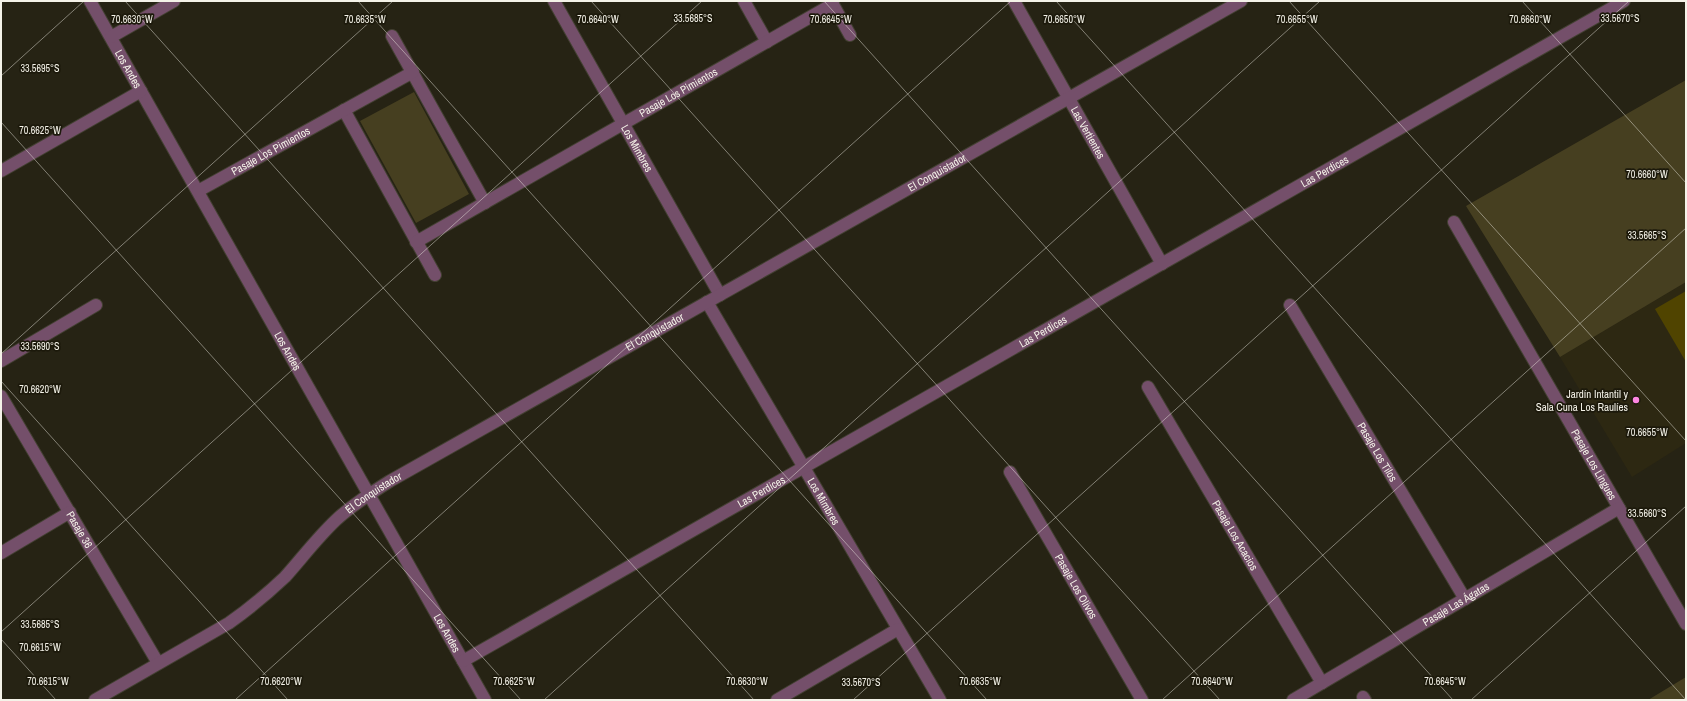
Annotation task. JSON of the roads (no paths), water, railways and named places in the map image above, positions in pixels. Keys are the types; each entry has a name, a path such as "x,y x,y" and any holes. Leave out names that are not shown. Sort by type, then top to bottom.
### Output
{"street":[{"name":"Los Andes","path":"90,1 485,700"},
{"path":"111,37 174,1"},
{"name":"Los Mimbres","path":"554,1 720,295"},
{"path":"744,1 767,42"},
{"name":"Las Vertientes","path":"1014,1 1162,264"},
{"name":"El Conquistador","path":"95,700 248,610 286,576 319,536 336,519 369,494 390,481 1241,1"},
{"name":"Las Perdices","path":"463,661 1624,1"},
{"name":"Pasaje Los Pimientos","path":"416,242 767,42 832,3 850,35"},
{"path":"392,36 485,203"},
{"name":"Pasaje Los Pimientos","path":"198,191 413,72"},
{"path":"1,171 141,91"},
{"path":"344,110 435,275"},
{"name":"Pasaje Los Lingues","path":"1454,222 1686,624"},
{"name":"Los Mimbres","path":"707,302 940,700"},
{"path":"1,361 96,305"},
{"name":"Pasaje Los Tilos","path":"1290,306 1465,599"},
{"name":"Pasaje Los Acacios","path":"1148,387 1322,683"},
{"name":"Pasaje 36","path":"1,396 158,663"},
{"name":"Pasaje Los Olivos","path":"1010,472 1142,700"},
{"name":"Pasaje Las Ágatas","path":"1293,700 1619,508"},
{"path":"1,553 70,512"},
{"path":"777,700 898,629"}],"place":[{"name":"Jardín Intantil y Sala Cuna Los Raulíes","path":"1636,400"}]}
